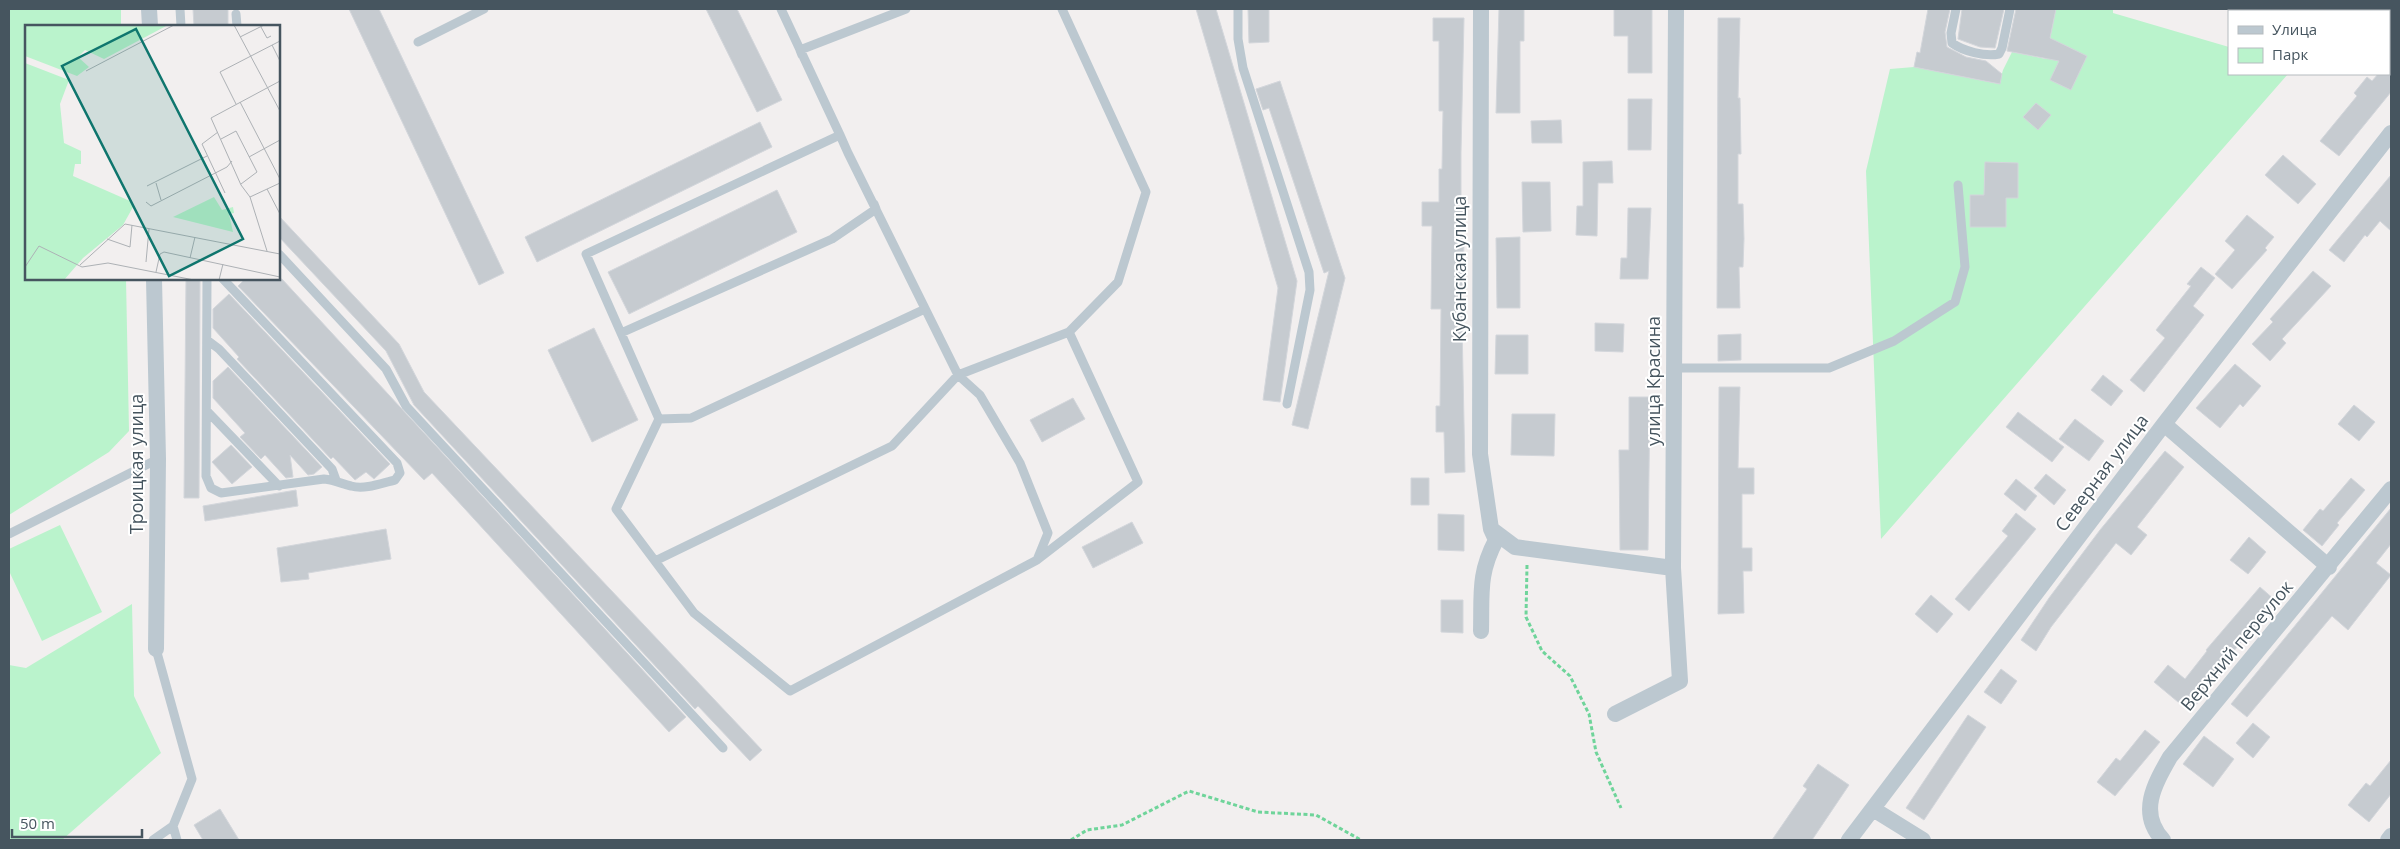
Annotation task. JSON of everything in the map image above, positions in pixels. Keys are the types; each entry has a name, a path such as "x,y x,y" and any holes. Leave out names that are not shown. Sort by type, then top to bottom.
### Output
{"street":[{"path":"149,9 150,25"},
{"name":"Кубанская улица","path":"1481,9 1480,454 1492,529 1496,540 1487,558 1481,583 1481,631"},
{"name":"улица Красина","path":"1615,714 1680,681 1673,568 1676,9"},
{"name":"Северная улица","path":"1849,840 2164,424 2391,133"},
{"name":"Троицкая улица","path":"154,280 158,459 156,649"},
{"path":"2164,424 2329,567"},
{"name":"Верхний переулок","path":"2163,840 2154,830 2150,811 2154,785 2170,757 2329,567 2391,489"},
{"path":"1492,529 1515,547 1673,568"},
{"path":"1873,810 1923,840"},
{"path":"2388,840 2391,836"}],"lane":[{"path":"180,9 181,25"},
{"path":"418,42 484,9"},
{"path":"781,9 840,136 958,375 980,395 1020,463 1048,533 1037,560"},
{"path":"800,50 906,9"},
{"path":"655,561 892,446 958,375 1069,332 1118,282 1146,192 1062,9"},
{"path":"1238,9 1238,39 1243,68 1309,272 1310,290 1287,404"},
{"path":"1956,9 1951,33 1952,42 1958,48 1991,56 1999,54 2002,48 2010,9"},
{"path":"236,14 237,25"},
{"path":"800,50 876,209"},
{"path":"840,136 586,254 659,419 616,509 694,613 790,690 1037,560 1138,482 1069,332"},
{"path":"1674,368 1829,368 1894,341 1954,302 1965,267 1958,185"},
{"path":"621,333 832,239 876,209"},
{"path":"280,255 386,369 406,406 723,748"},
{"path":"208,280 206,476 211,488 221,493 324,479 336,480 352,487 361,487 395,480 400,473 396,463 224,280"},
{"path":"659,419 690,418 925,309"},
{"path":"207,340 219,349 332,468 336,480"},
{"path":"207,411 278,486"},
{"path":"9,534 158,459"},
{"path":"153,840 173,826 192,779 156,649"},
{"path":"173,826 177,840"}],"path":[{"path":"1527,549 1526,616 1542,650 1570,676 1589,714 1596,752 1621,808"},
{"path":"1072,840 1087,830 1122,825 1189,791 1258,812 1316,815 1361,840"}],"green space":[{"path":"9,9 121,9 121,25 25,25 25,280 126,280 129,431 109,452 9,515"},
{"path":"2056,9 2113,9 2113,13 2228,47 2228,75 2287,75 1881,539 1866,171 1890,69 1914,67 1999,84 2003,70 2012,52 2046,59"},
{"path":"60,525 102,612 42,641 9,571 9,549"},
{"path":"132,604 134,696 161,753 62,840 9,840 9,665 26,668"}],"building":[{"path":"193,9 228,9 228,25 194,25"},
{"path":"349,9 379,9 504,273 479,285"},
{"path":"706,9 737,9 782,100 757,112"},
{"path":"1196,9 1216,9 1297,281 1280,402 1263,400 1278,288"},
{"path":"1248,9 1269,9 1269,42 1249,43"},
{"path":"1499,9 1524,9 1524,41 1520,41 1520,113 1496,113"},
{"path":"1614,9 1652,9 1652,73 1628,73 1628,36 1614,36"},
{"path":"1928,9 1950,9 1945,32 1947,47 1966,57 1986,61 2002,74 2000,84 1914,67 1917,52 1920,53"},
{"path":"1962,9 2004,9 1995,48 1980,47 1958,39"},
{"path":"2016,9 2056,9 2050,38 2087,56 2071,90 2050,80 2059,61 2007,51"},
{"path":"1433,18 1464,18 1461,202 1465,202 1462,324 1465,472 1445,473 1444,432 1436,432 1436,406 1440,406 1441,309 1431,309 1432,226 1422,226 1422,202 1439,202 1439,169 1442,169 1443,111 1439,111 1439,41 1433,41"},
{"path":"1718,18 1740,18 1738,98 1740,98 1741,154 1738,154 1738,204 1743,204 1744,239 1743,267 1739,267 1740,308 1717,308"},
{"path":"2391,74 2391,92 2339,156 2320,141 2357,96 2354,93 2367,77 2372,81 2377,75"},
{"path":"1280,81 1345,278 1308,429 1292,425 1329,271 1324,273 1269,108 1263,110 1256,89"},
{"path":"1628,99 1652,99 1651,150 1628,150"},
{"path":"2036,103 2051,115 2038,130 2023,117"},
{"path":"1561,120 1562,143 1532,143 1531,121"},
{"path":"760,122 772,147 537,262 525,237"},
{"path":"2283,155 2316,184 2298,204 2265,175"},
{"path":"1612,161 1613,183 1598,183 1597,236 1576,235 1577,206 1583,206 1583,162"},
{"path":"1985,162 2018,163 2018,198 2006,198 2006,227 1970,227 1970,195 1984,195"},
{"path":"2391,175 2391,231 2380,221 2367,237 2365,235 2344,262 2329,250"},
{"path":"1522,182 1550,182 1551,231 1523,232"},
{"path":"777,190 797,232 629,314 608,272"},
{"path":"1628,208 1651,208 1648,279 1620,279 1621,258 1627,258"},
{"path":"2247,215 2274,237 2265,248 2267,250 2232,289 2215,274 2235,250 2225,241"},
{"path":"280,217 399,344 424,392 762,750 750,761 698,706 695,709 414,405 386,351 280,238"},
{"path":"1520,237 1520,308 1497,308 1496,238"},
{"path":"2201,267 2215,278 2193,306 2204,315 2144,392 2130,380 2165,338 2156,330 2191,286 2187,284"},
{"path":"2313,271 2331,286 2282,339 2286,343 2270,361 2252,344 2273,322 2270,319"},
{"path":"282,279 686,717 669,732 432,473 424,480 238,286 244,280"},
{"path":"186,280 200,280 199,498 184,498"},
{"path":"229,294 390,464 374,479 366,472 355,480 333,457 331,459 237,359 239,357 213,328 213,309"},
{"path":"1595,323 1624,324 1623,352 1595,351"},
{"path":"594,328 638,420 592,442 548,350"},
{"path":"1741,334 1741,360 1718,361 1718,335"},
{"path":"1496,335 1528,335 1528,374 1495,374"},
{"path":"2235,364 2261,386 2243,407 2240,404 2220,428 2196,408"},
{"path":"228,367 322,467 314,474 308,475 290,455 293,477 286,478 265,455 261,459 240,437 245,433 213,398 213,381"},
{"path":"2103,375 2123,391 2111,406 2091,390"},
{"path":"1719,387 1740,387 1738,468 1754,468 1754,494 1742,494 1742,548 1752,548 1752,571 1743,571 1744,613 1718,614"},
{"path":"1629,397 1650,397 1648,550 1620,550 1619,450 1629,450"},
{"path":"1073,398 1085,419 1042,442 1030,420"},
{"path":"2354,405 2375,422 2359,441 2338,424"},
{"path":"2018,412 2064,447 2052,462 2006,427"},
{"path":"1512,414 1555,414 1554,456 1511,455"},
{"path":"2075,419 2104,441 2089,461 2059,439"},
{"path":"231,445 252,467 232,484 212,462"},
{"path":"2165,451 2184,467 2137,527 2147,535 2131,555 2116,543 2051,627 2036,651 2021,640 2049,598 2100,530"},
{"path":"2046,474 2066,490 2054,505 2034,488"},
{"path":"1411,478 1429,478 1429,505 1411,505"},
{"path":"2351,478 2365,490 2337,523 2339,525 2322,546 2303,530 2320,509 2323,511"},
{"path":"2016,479 2037,496 2025,511 2004,494"},
{"path":"296,490 298,506 205,521 203,506"},
{"path":"2391,508 2391,544 2376,563 2391,575 2348,630 2332,616 2247,717 2231,704"},
{"path":"2016,513 2036,529 1969,611 1955,599 2008,536 2002,531"},
{"path":"1438,514 1464,515 1464,551 1438,550"},
{"path":"1132,522 1143,543 1093,568 1082,547"},
{"path":"386,529 391,559 308,573 309,579 281,582 277,548"},
{"path":"2249,537 2266,552 2248,574 2230,560"},
{"path":"2260,587 2276,601 2221,666 2201,692 2204,695 2190,712 2154,682 2168,665 2185,679 2206,650"},
{"path":"1931,595 1953,614 1937,633 1915,614"},
{"path":"1441,600 1463,600 1463,633 1441,632"},
{"path":"2001,669 2017,681 2001,704 1984,692"},
{"path":"1968,715 1986,727 1924,820 1906,808"},
{"path":"2253,723 2270,737 2253,758 2236,743"},
{"path":"2145,730 2160,742 2115,796 2097,782 2116,758 2120,761"},
{"path":"2204,736 2234,759 2213,787 2183,764"},
{"path":"2391,760 2391,794 2369,822 2348,805 2366,783 2370,786"},
{"path":"1818,764 1849,785 1812,840 1772,840 1807,789 1803,786"},
{"path":"220,809 239,840 203,840 194,825"}]}
